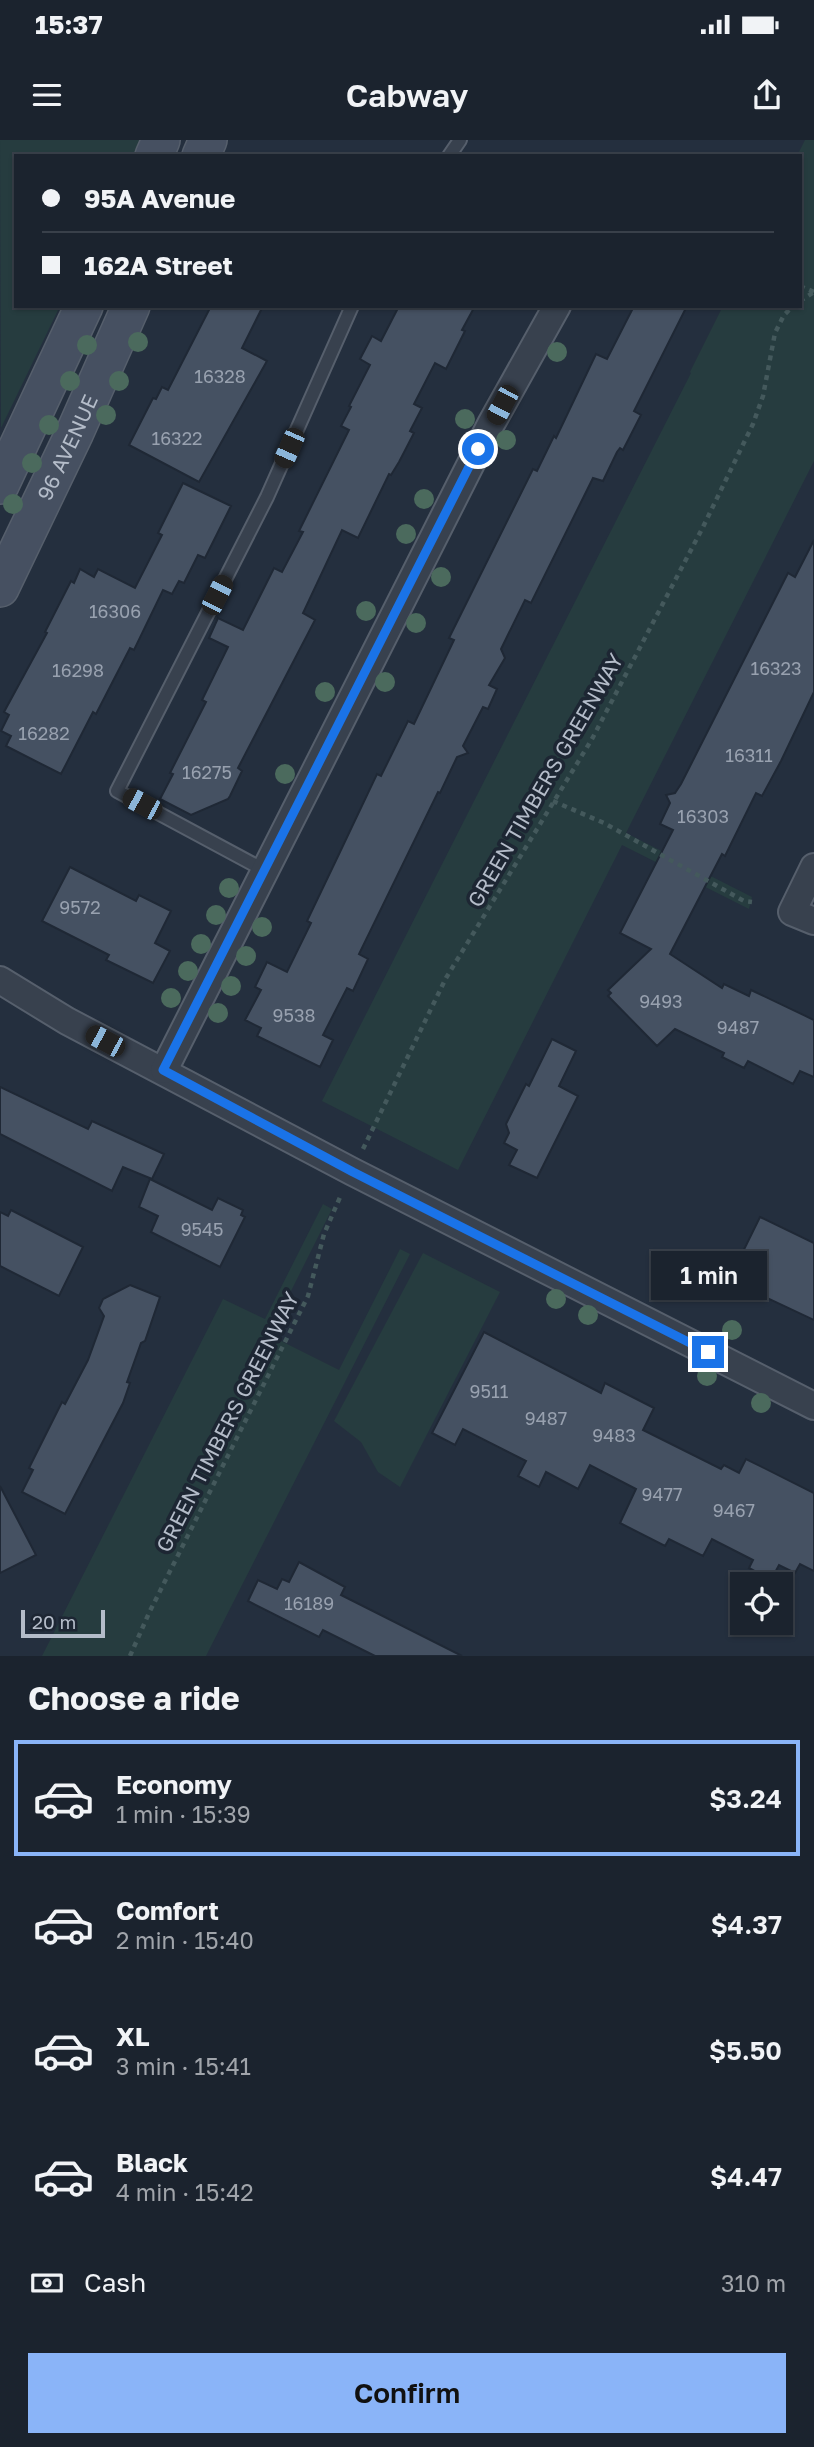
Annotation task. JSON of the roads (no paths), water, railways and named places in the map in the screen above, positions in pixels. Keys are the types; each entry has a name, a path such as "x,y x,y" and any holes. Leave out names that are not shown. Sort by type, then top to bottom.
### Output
{"main road":[{"path":"0,485 82,308"},
{"name":"96 AVENUE","path":"0,588 75,432 130,308"}],"street":[{"path":"163,1070 491,424 556,308"},
{"path":"803,916 814,867"},
{"path":"0,981 67,1021 364,1178 814,1406"}],"lane":[{"path":"264,870 117,791 267,497 351,308"}]}
